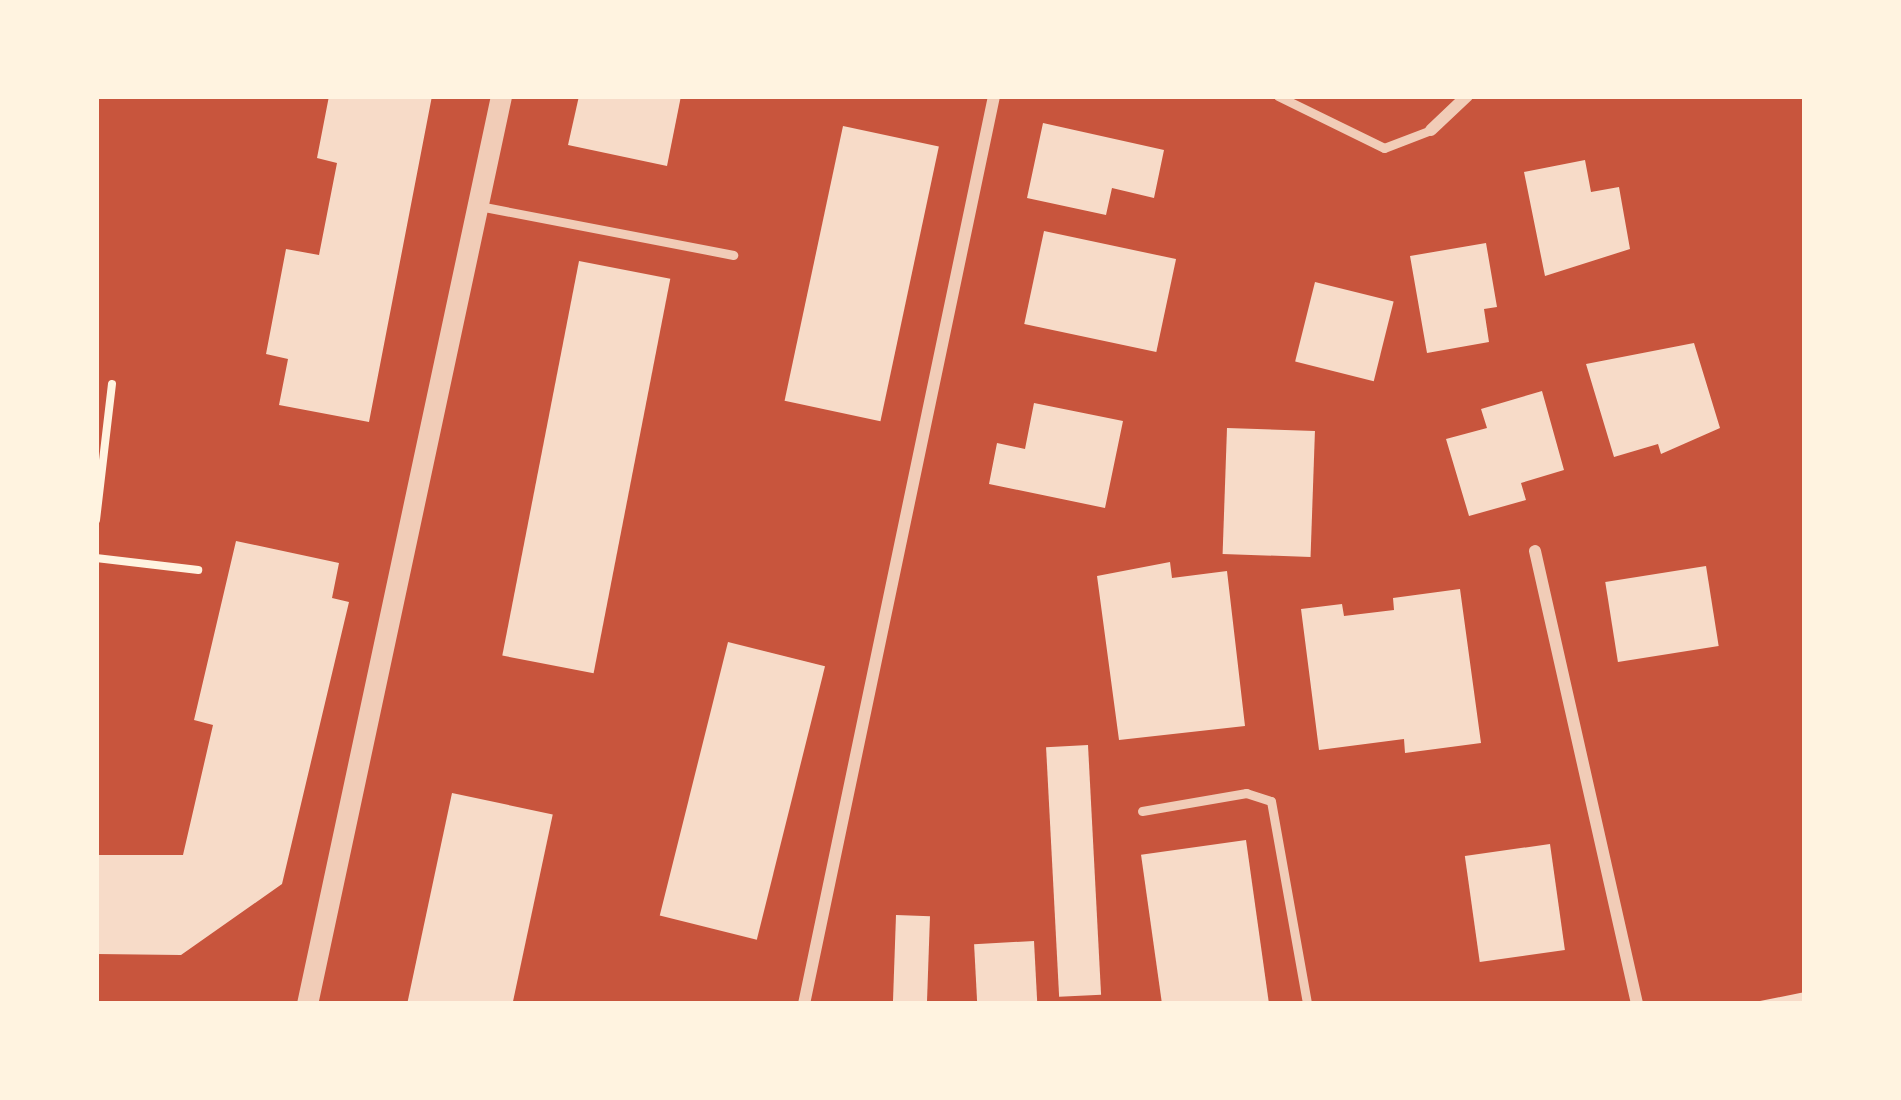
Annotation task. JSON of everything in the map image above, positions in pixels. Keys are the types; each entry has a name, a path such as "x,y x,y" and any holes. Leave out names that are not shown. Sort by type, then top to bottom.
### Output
{"street":[{"path":"308,1004 501,96"},
{"path":"804,1004 994,96"},
{"path":"1431,130 1467,96"},
{"path":"1535,551 1637,1004"}],"lane":[{"path":"1278,96 1384,148 1431,130"},
{"path":"477,206 734,255"},
{"path":"1142,811 1246,793 1270,801 1306,1004"}],"path":[{"path":"96,520 112,384"},
{"path":"96,558 198,570"}],"building":[{"path":"329,96 432,96 369,422 279,405 288,359 266,354 286,249 319,255 337,163 317,158"},
{"path":"579,96 681,96 667,166 568,145"},
{"path":"1043,123 1164,150 1154,198 1112,188 1106,215 1027,198"},
{"path":"843,126 939,146 880,421 785,401"},
{"path":"1585,160 1591,192 1619,187 1630,249 1545,276 1524,172"},
{"path":"1044,231 1176,259 1156,352 1024,324"},
{"path":"1486,243 1497,307 1484,309 1489,342 1427,353 1410,256"},
{"path":"579,261 670,279 594,673 502,656"},
{"path":"1315,282 1394,302 1374,381 1295,362"},
{"path":"1694,343 1720,428 1661,454 1658,444 1614,457 1586,364"},
{"path":"1542,391 1564,470 1521,483 1526,500 1469,516 1446,439 1487,428 1481,409"},
{"path":"1034,403 1123,421 1105,508 989,484 997,443 1025,449"},
{"path":"1227,428 1315,431 1311,557 1223,554"},
{"path":"236,541 339,563 332,598 349,602 282,884 181,955 96,954 96,855 183,855 213,725 194,720"},
{"path":"1170,562 1172,578 1227,571 1245,726 1119,740 1097,576"},
{"path":"1706,566 1719,646 1618,662 1605,582"},
{"path":"1460,589 1481,743 1405,753 1404,739 1319,750 1301,609 1342,604 1344,616 1394,610 1393,598"},
{"path":"728,642 825,666 757,940 660,916"},
{"path":"1088,745 1101,995 1059,997 1046,747"},
{"path":"452,793 553,814 512,1004 407,1004"},
{"path":"1246,840 1269,1004 1162,1004 1141,855"},
{"path":"1550,844 1565,950 1480,962 1465,856"},
{"path":"896,915 930,916 927,1004 893,1004"},
{"path":"1034,941 1037,1004 977,1004 974,944"},
{"path":"1805,992 1805,1004 1755,1002"}]}
